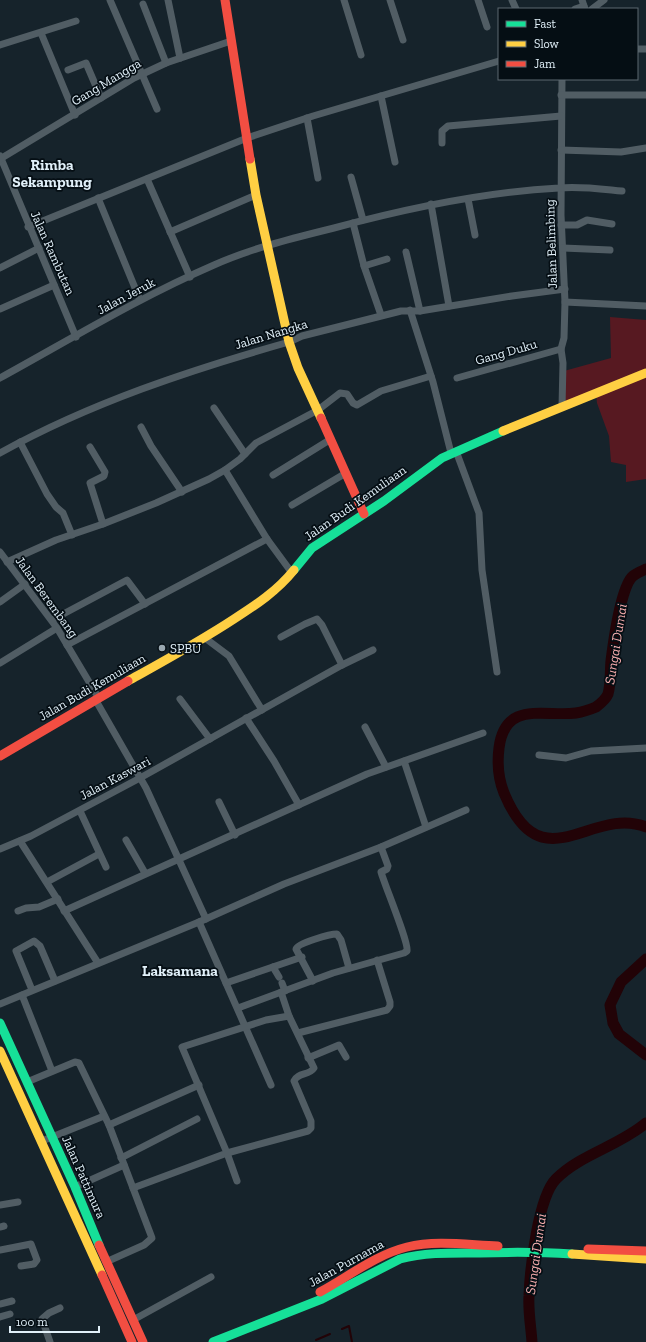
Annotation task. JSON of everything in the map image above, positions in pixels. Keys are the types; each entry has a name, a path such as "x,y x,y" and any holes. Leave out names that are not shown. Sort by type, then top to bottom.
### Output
{"main road":[{"path":"225,0 256,195 289,342 298,368 364,514"},
{"name":"Jalan Budi Kemuliaan","path":"0,756 96,698 205,638 270,595 283,584 312,548 364,514 432,464 453,452 646,374"},
{"name":"Jalan Pattimura","path":"0,1023 75,1187 106,1262 143,1342"},
{"name":"Jalan Pattimura","path":"0,1051 132,1342"},
{"name":"Jalan Purnama","path":"284,1313 396,1250 425,1244 542,1246 636,1255"},
{"path":"636,1255 646,1251"},
{"name":"Jalan Purnama","path":"213,1342 322,1299 400,1259 444,1253 542,1252 636,1255"},
{"path":"636,1255 646,1259"}],"street":[{"path":"110,0 157,108"},
{"path":"168,0 180,58"},
{"path":"344,0 361,55"},
{"path":"390,0 403,40"},
{"path":"478,0 487,27"},
{"path":"593,8 604,0"},
{"path":"143,4 166,63"},
{"path":"0,45 76,21"},
{"path":"41,33 75,115"},
{"name":"Gang Mangga","path":"0,158 75,115 141,74 166,63 231,41"},
{"path":"28,228 247,138 307,118 498,61"},
{"path":"68,70 86,63 101,98"},
{"name":"Jalan Belimbing","path":"562,80 560,187 565,289 564,338 561,349 563,363 562,407"},
{"path":"561,95 646,95"},
{"path":"381,96 395,162"},
{"path":"442,143 442,131 448,126 561,116"},
{"path":"307,118 318,178"},
{"path":"561,150 621,152 646,148"},
{"name":"Jalan Rambutan","path":"0,158 28,228 39,248 76,337"},
{"path":"351,177 363,220"},
{"path":"147,179 190,277"},
{"name":"Jalan Jeruk","path":"0,378 140,300 214,265 268,246 363,220 430,204 492,194 560,187 622,191"},
{"path":"170,232 256,195"},
{"path":"98,198 140,300"},
{"path":"468,199 475,235"},
{"path":"430,204 449,306"},
{"path":"561,225 577,225 587,220 612,224"},
{"path":"353,223 364,266 382,315"},
{"path":"0,268 39,248"},
{"path":"563,248 610,250"},
{"path":"406,252 420,311"},
{"path":"364,266 387,259"},
{"path":"0,309 54,285"},
{"name":"Jalan Nangka","path":"0,453 20,442 97,407 191,372 289,342 302,336 382,315 410,310 420,311 565,289"},
{"path":"565,302 646,306"},
{"path":"410,310 453,452 479,513 482,570 496,672"},
{"name":"Gang Duku","path":"457,378 561,349"},
{"path":"7,562 182,492 224,470 245,454 256,443 318,410 343,392 347,394 353,403 357,405 381,391 431,376"},
{"path":"214,408 245,454"},
{"path":"141,427 151,446 182,492"},
{"path":"273,475 331,439"},
{"path":"20,442 47,494 63,514 72,535"},
{"path":"90,447 105,472 104,476 90,483 103,524"},
{"path":"224,470 267,539 292,573"},
{"path":"292,505 346,473"},
{"path":"67,645 267,539"},
{"name":"Jalan Berembang","path":"0,552 57,628 140,778 179,859 226,983 271,1085"},
{"path":"52,620 127,580 130,581 145,604"},
{"path":"0,602 25,584"},
{"path":"281,637 309,621 317,619 322,625 342,665"},
{"path":"0,663 57,628"},
{"path":"205,638 229,656 262,710"},
{"name":"Jalan Kaswari","path":"0,849 20,841 80,811 342,665 374,650"},
{"path":"180,699 210,739"},
{"path":"246,718 274,761 299,805"},
{"path":"364,727 386,767"},
{"path":"64,911 145,873 235,835 386,767 483,733"},
{"path":"539,755 566,758 591,751 646,748"},
{"path":"404,761 426,828"},
{"path":"219,802 235,835"},
{"path":"0,1004 203,920 284,884 381,847 466,810"},
{"path":"80,811 106,867"},
{"path":"126,840 145,873"},
{"path":"20,841 98,963"},
{"path":"238,1008 349,968 404,953 408,948 407,942 382,878 381,872 387,869 388,866 381,847"},
{"path":"47,882 99,854"},
{"path":"18,911 26,908 38,907 58,899"},
{"path":"313,981 302,957 296,949 299,946 336,934 341,940 349,968"},
{"path":"32,990 16,951 34,941 40,946 55,981"},
{"path":"226,983 302,957"},
{"path":"298,1033 387,1010 390,1006 390,1002 377,960"},
{"path":"133,1188 227,1153 308,1131 311,1128 311,1121 294,1081 298,1076 313,1071 314,1068 289,1016 280,980 273,967"},
{"path":"22,995 52,1071"},
{"path":"237,1181 227,1153 182,1047 266,1020 289,1016"},
{"path":"308,1058 339,1045 346,1056"},
{"path":"27,1082 75,1062 79,1063 109,1125 152,1238 144,1245 106,1262"},
{"path":"109,1125 198,1085"},
{"path":"42,1141 104,1116"},
{"path":"122,1158 197,1119"},
{"path":"75,1187 124,1165"},
{"path":"0,1205 18,1202"},
{"path":"0,1250 31,1244 37,1260 34,1264 21,1266"},
{"path":"133,1320 211,1277"},
{"path":"0,1304 12,1301"},
{"path":"50,1342 42,1319 49,1313 60,1308"},
{"path":"0,1317 10,1314"}],"shaded area":[{"path":"610,317 646,320 646,479 626,482 626,465 611,462 609,436 597,403 596,394 565,406 564,371 611,358"}],"waterway":[{"name":"Sungai Dumai","path":"646,569 633,576 629,582 621,603 611,661 610,686 606,698 596,707 581,712 564,714 539,713 518,717 509,723 503,733 499,748 498,760 498,771 504,793 519,820 534,834 551,838 569,836 606,825 626,823 646,827"},
{"name":"Sungai Dumai","path":"646,959 621,982 610,1005 613,1023 619,1034 646,1055"},
{"name":"Sungai Dumai","path":"532,1342 529,1313 531,1269 536,1234 544,1201 550,1188 556,1179 566,1170 588,1156 624,1138 646,1123"},
{"path":"342,1329 349,1326 352,1342"},
{"path":"316,1340 330,1334"}],"traffic: fast":[{"path":"294,570 312,548 384,501 442,458 503,431"},
{"path":"0,1023 75,1187 99,1245"},
{"path":"213,1342 322,1299 400,1259 420,1255 450,1253 526,1252 572,1254"}],"traffic: slow":[{"path":"250,159 256,195 289,342 298,368 321,418"},
{"path":"503,431 646,373"},
{"path":"128,681 195,643 250,608 273,591 294,570"},
{"path":"0,1051 102,1275"},
{"path":"572,1254 646,1259"}],"traffic: jam":[{"path":"225,0 250,159"},
{"path":"321,418 364,514"},
{"path":"0,756 128,681"},
{"path":"320,1292 384,1255 407,1247 441,1243 498,1246"},
{"path":"99,1245 143,1342"},
{"path":"588,1249 646,1251"},
{"path":"102,1275 132,1342"}],"place":[{"name":"SPBU","path":"162,648"}],"district":[{"name":"Rimba Sekampung","path":"52,174"},
{"name":"Laksamana","path":"180,971"}]}
